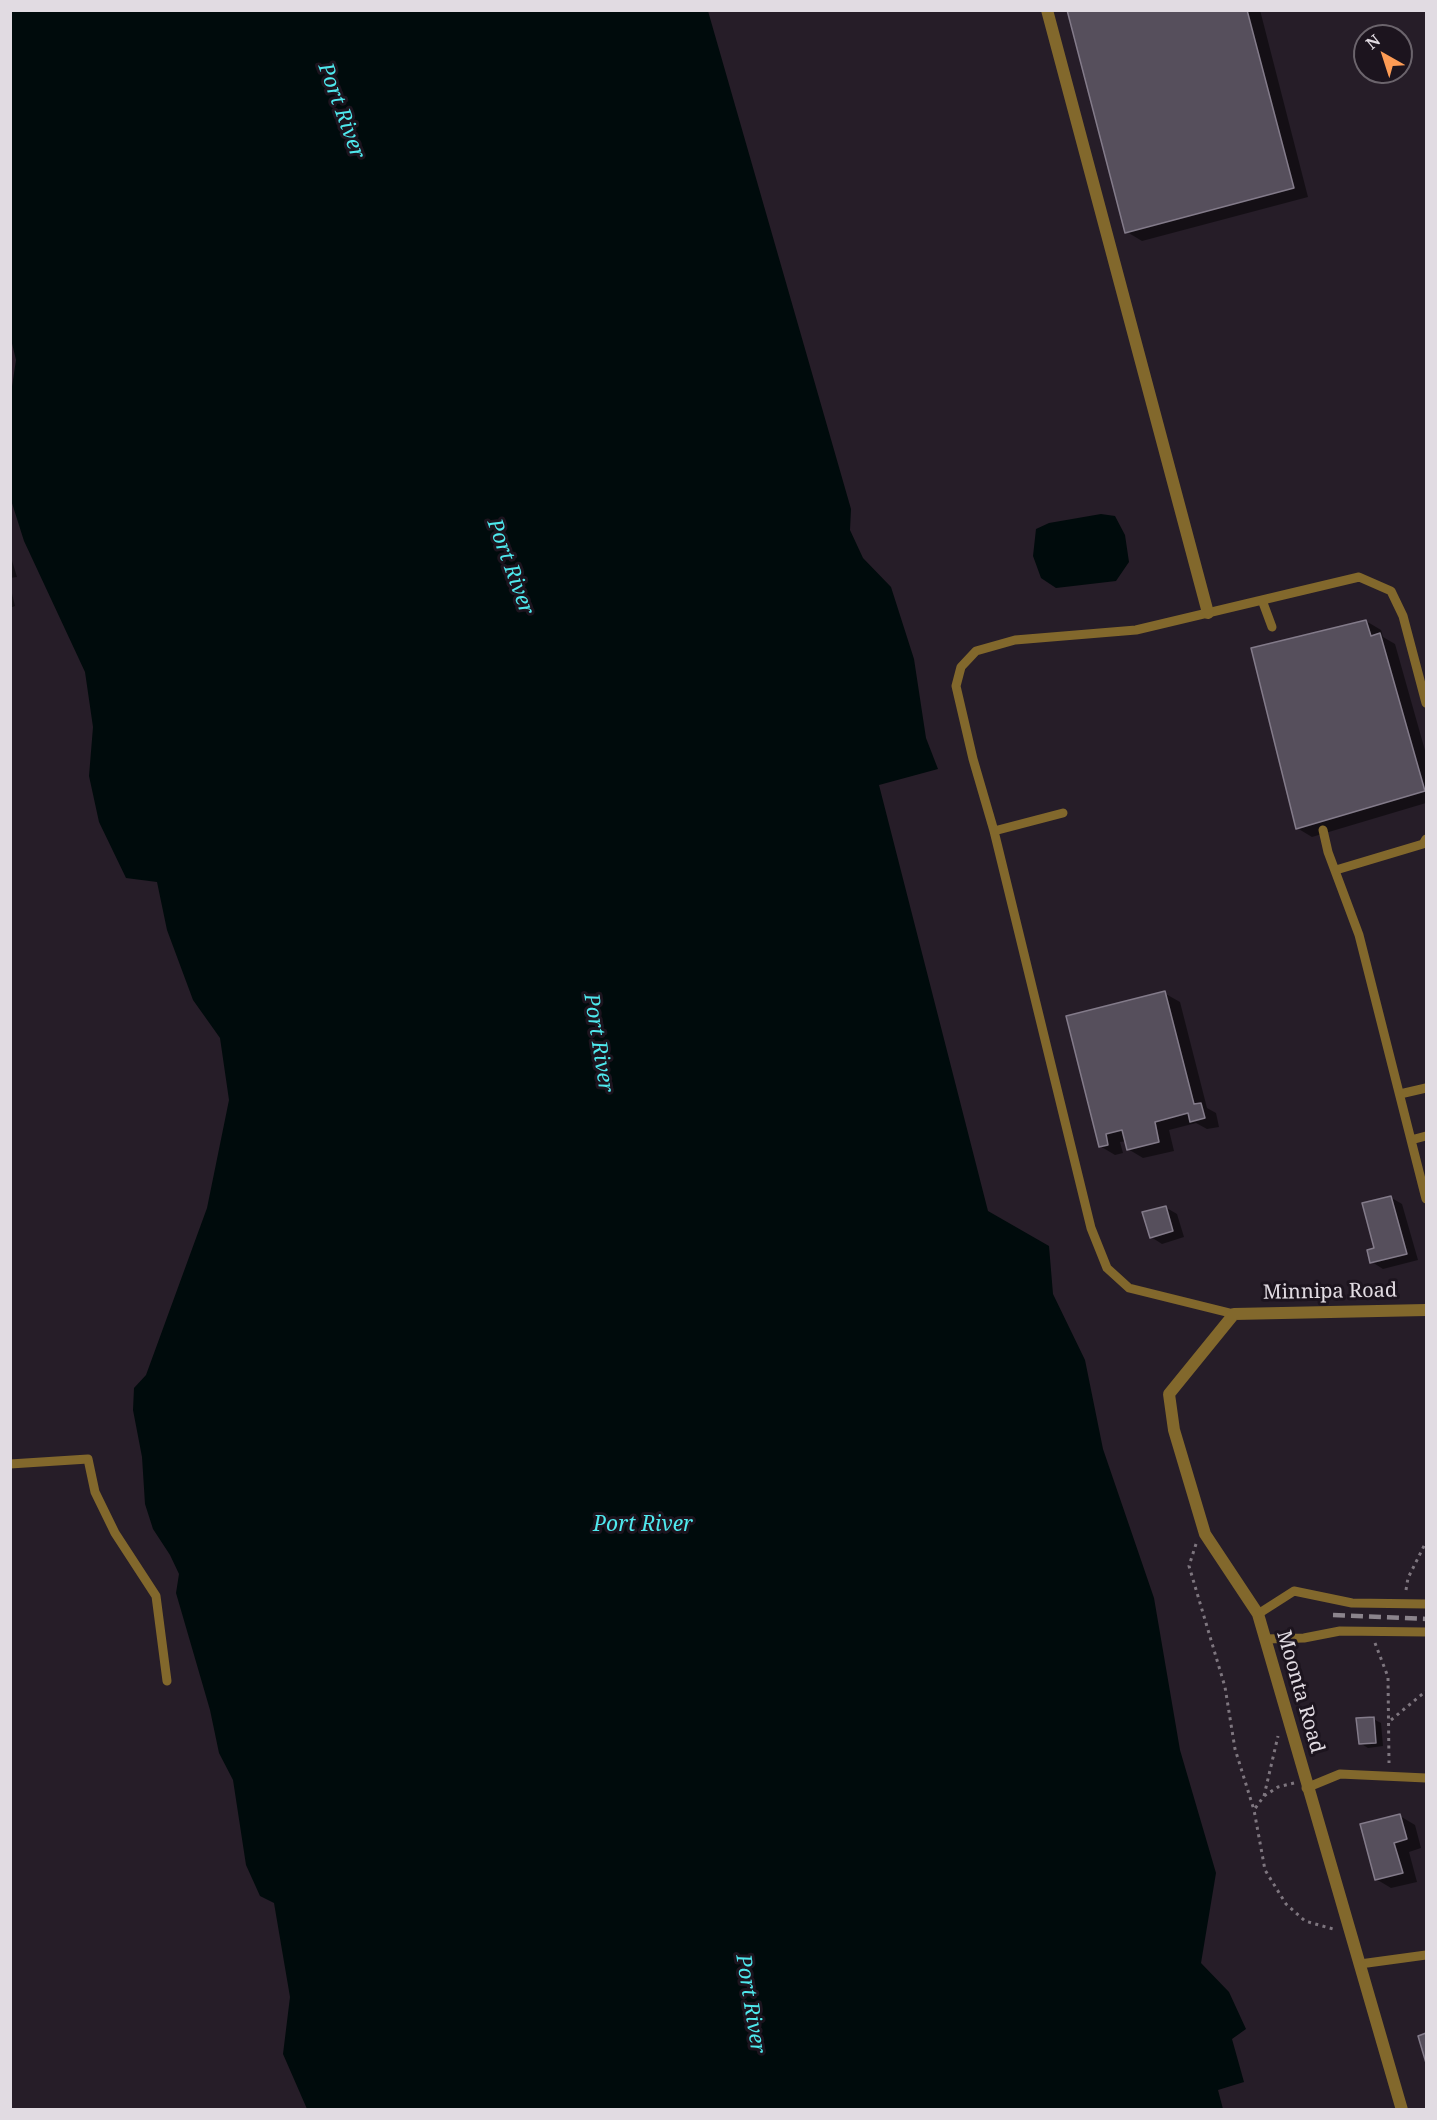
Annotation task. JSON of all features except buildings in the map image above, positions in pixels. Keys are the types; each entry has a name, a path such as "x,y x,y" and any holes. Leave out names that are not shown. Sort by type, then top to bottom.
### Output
{"street":[{"path":"1047,10 1208,612"},
{"name":"Minnipa Road","path":"1234,1314 1426,1310"},
{"name":"Moonta Road","path":"1234,1314 1169,1394 1174,1430 1204,1534 1258,1614 1305,1784 1402,2109"}],"lane":[{"path":"1234,1314 1130,1288 1107,1268 1091,1228 994,831 956,686 961,667 976,651 1016,640 1136,630 1359,577 1391,591 1402,615 1426,703"},
{"path":"1262,600 1272,627"},
{"path":"994,831 1063,813"},
{"path":"1323,830 1359,935 1426,1199"},
{"path":"1336,870 1423,844 1426,839"},
{"path":"1400,1094 1426,1088"},
{"path":"1411,1140 1426,1136"},
{"path":"10,1464 88,1459 95,1492 115,1533 156,1596 167,1681"},
{"path":"1258,1614 1294,1591 1352,1603 1426,1604"},
{"path":"1265,1639 1304,1638 1340,1631 1426,1632"},
{"path":"1305,1784 1340,1774 1426,1778"},
{"path":"1360,1964 1426,1955"}],"path":[{"path":"1204,1534 1193,1548 1189,1566 1225,1687 1235,1749 1254,1810 1265,1870 1286,1904 1305,1921 1349,1933"},
{"path":"1403,1604 1408,1578 1426,1542"},
{"path":"1370,1632 1388,1677 1390,1776"},
{"path":"1390,1720 1426,1691"},
{"path":"1254,1810 1264,1796 1285,1711"},
{"path":"1264,1796 1278,1787 1305,1784"}],"water":[{"name":"Port River","path":"11,10 708,11 851,509 850,530 863,558 891,587 914,659 926,738 938,769 879,785 988,1211 1049,1246 1053,1294 1085,1360 1103,1449 1154,1598 1180,1750 1216,1873 1201,1963 1229,1992 1246,2029 1232,2039 1244,2082 1218,2090 1223,2109 307,2109 283,2054 290,1997 274,1903 260,1896 246,1865 233,1780 219,1753 210,1710 176,1593 179,1574 153,1529 145,1504 142,1457 133,1410 134,1388 146,1375 207,1208 229,1100 220,1038 193,1000 167,930 157,882 126,878 99,822 89,776 93,727 85,672 24,541 11,500 11,393 16,360 10,335"},
{"path":"1101,514 1115,516 1125,535 1129,562 1116,581 1056,588 1041,578 1033,556 1036,529 1049,523"}],"railway":[{"path":"1333,1615 1426,1619"}]}
